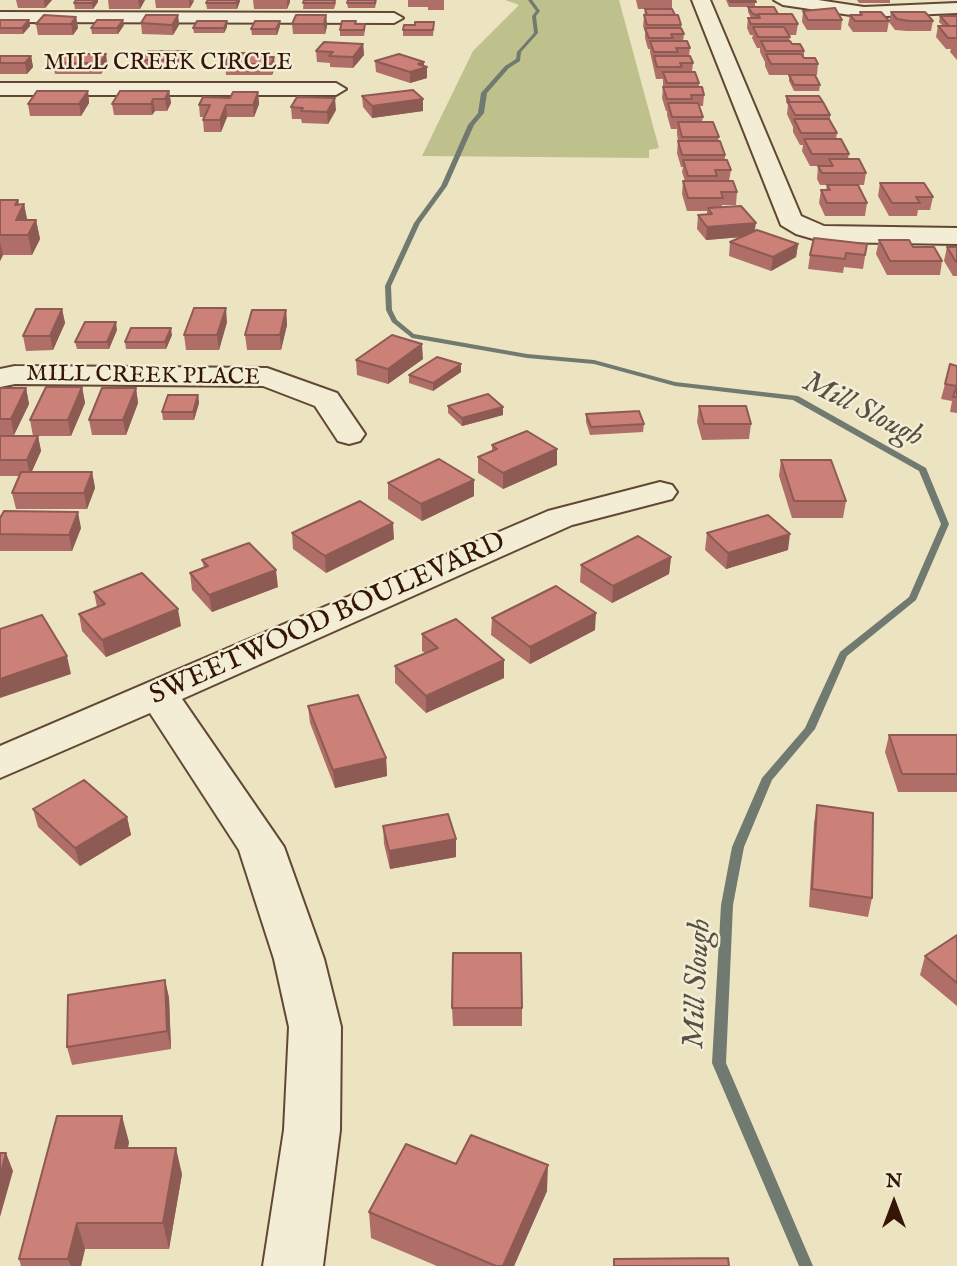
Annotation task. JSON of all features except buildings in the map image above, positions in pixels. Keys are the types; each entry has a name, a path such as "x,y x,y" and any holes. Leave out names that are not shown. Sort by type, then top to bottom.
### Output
{"street":[{"path":"701,0 790,220 805,229 847,236 957,236"},
{"path":"783,0 864,12 957,8"},
{"path":"0,17 394,18"},
{"name":"MILL CREEK CIRCLE","path":"0,89 336,89"},
{"name":"MILL CREEK PLACE","path":"0,378 15,374 267,377 326,400 349,434"},
{"name":"SWEETWOOD BOULEVARD","path":"0,763 559,517 660,492"},
{"path":"158,695 261,847 299,959 315,1027 312,1130 293,1266"}],"green space":[{"path":"505,0 619,0 659,148 649,150 649,158 422,156 473,51 519,5"}],"waterway":[{"name":"Mill Slough","path":"530,0 538,11 534,16 536,33 519,52 518,60 507,67 484,93 481,113 471,125 444,186 417,223 388,286 389,310 394,321 412,336 527,356 594,362 675,384 795,398 923,470 945,524 913,598 843,654 810,729 767,778 738,847 727,905 719,1063 806,1266"}]}
